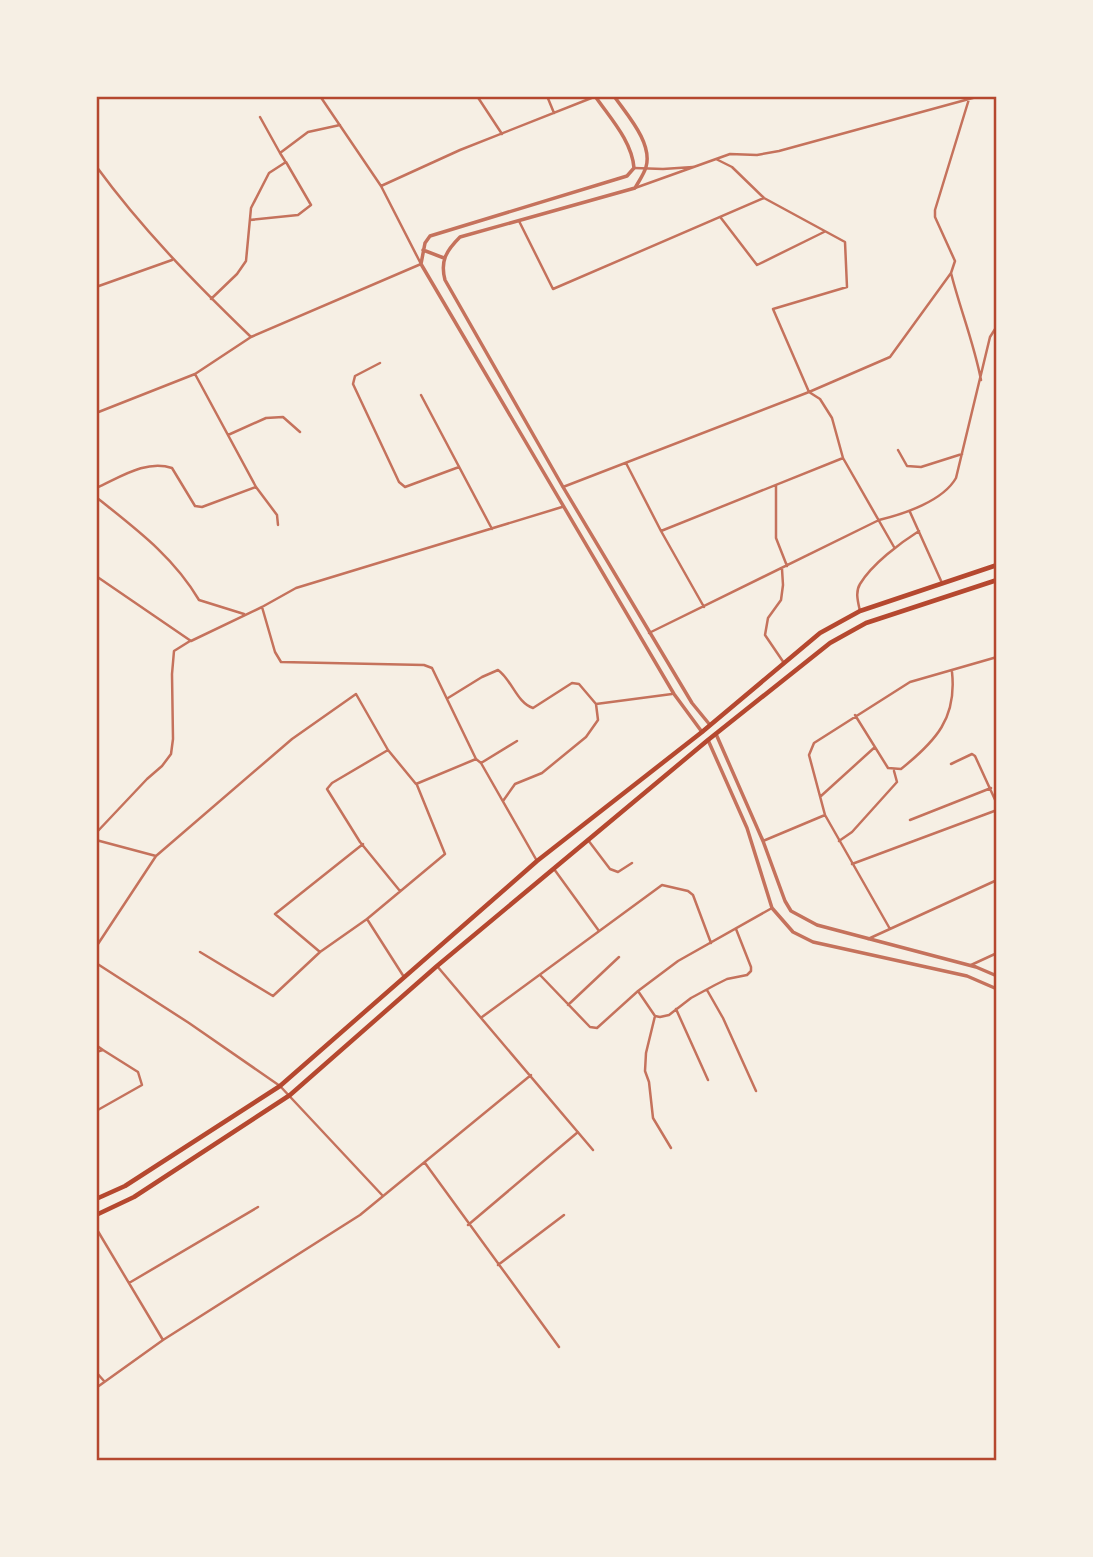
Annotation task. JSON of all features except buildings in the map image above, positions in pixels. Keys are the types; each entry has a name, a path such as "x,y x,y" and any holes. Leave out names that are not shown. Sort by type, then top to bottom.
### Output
{"main road":[{"path":"96,1199 125,1186 280,1086 537,861 702,732 820,633 860,611 997,565"},
{"path":"96,1215 134,1196 290,1095 588,840 830,643 866,623 997,580"},
{"path":"710,725 716,734"},
{"path":"702,732 708,740"}],"street":[{"path":"320,96 381,186 421,264 562,507 674,694 702,732"},
{"path":"484,96 478,98 502,134"},
{"path":"547,96 554,113"},
{"path":"381,186 595,96 627,144 633,157 634,168 627,176 430,236 423,250 421,264"},
{"path":"614,96 642,139 648,158 635,188"},
{"path":"710,725 692,703 649,633 445,280 441,266 447,250 460,237 635,188 730,154 757,155 779,152 980,96"},
{"path":"563,487 809,392 890,356 951,273 955,261 935,217 935,210 969,99"},
{"path":"250,220 298,215 311,205 260,117"},
{"path":"280,153 308,132 340,125"},
{"path":"716,159 732,167 764,198 845,242 846,287 773,309 809,392 820,400 832,418 843,458 894,547"},
{"path":"211,299 237,274 246,261 251,208 269,173 285,162"},
{"path":"96,166 126,207 172,260 251,337"},
{"path":"634,168 698,167"},
{"path":"519,221 553,289 764,198"},
{"path":"721,218 757,265 824,232"},
{"path":"423,250 444,258"},
{"path":"96,287 172,260"},
{"path":"96,413 195,374 251,337 421,264"},
{"path":"951,273 975,350 981,380"},
{"path":"649,633 879,520 910,512 953,484 991,333 997,326"},
{"path":"380,363 355,376 353,384 399,482 405,487 459,467"},
{"path":"195,374 256,487 277,515 278,526"},
{"path":"421,395 492,528"},
{"path":"228,435 266,418 283,417 300,432"},
{"path":"898,450 907,466 921,467 962,454"},
{"path":"661,531 843,458"},
{"path":"626,463 704,607"},
{"path":"96,488 148,466 161,464 172,468 195,506 202,507 256,487"},
{"path":"776,485 776,538 787,566"},
{"path":"96,497 145,536 184,575 199,600 244,614"},
{"path":"96,833 171,754 174,651 296,588 562,507"},
{"path":"910,512 942,584"},
{"path":"860,611 857,596 859,584 894,547 919,531"},
{"path":"782,569 781,600 768,618 765,635 784,663"},
{"path":"96,576 191,640"},
{"path":"262,607 275,652 281,662 424,665 432,668 476,759 481,763 537,861"},
{"path":"890,929 825,816 808,755 814,743 910,682 997,657"},
{"path":"447,698 498,670 506,676 527,706 533,708 572,683 579,684 596,704 598,720 586,737 542,773 515,783 503,801"},
{"path":"855,715 888,768 901,769 920,754 940,732 950,712 954,690 952,670"},
{"path":"96,947 156,856 292,739 356,694 388,750 416,784 445,854 367,919 320,952 273,996 200,952"},
{"path":"596,704 674,694"},
{"path":"716,734 791,911 817,925 970,966 997,976"},
{"path":"708,740 747,828 772,908 793,932 813,942 967,976 997,989"},
{"path":"481,763 517,741"},
{"path":"821,796 875,747"},
{"path":"388,750 332,783 327,789 363,845 400,891"},
{"path":"951,764 972,754 997,804"},
{"path":"416,784 476,759"},
{"path":"839,841 852,832 897,782 894,770"},
{"path":"911,820 991,788"},
{"path":"852,864 997,810"},
{"path":"763,841 825,816"},
{"path":"588,840 610,869 618,872 632,863"},
{"path":"96,841 156,856"},
{"path":"320,952 275,914 363,845"},
{"path":"554,869 599,932"},
{"path":"868,939 997,880"},
{"path":"482,1017 662,885 688,891 693,895 711,943"},
{"path":"540,975 590,1027 597,1028 638,991 678,961 772,908"},
{"path":"367,919 404,977"},
{"path":"655,1016 669,1015 727,979 747,975 751,971 736,929"},
{"path":"970,966 997,953"},
{"path":"568,1005 619,957"},
{"path":"96,963 280,1086 383,1195"},
{"path":"438,966 593,1150"},
{"path":"707,990 723,1018 756,1091"},
{"path":"638,991 655,1016 646,1053 645,1071 653,1118 671,1148"},
{"path":"676,1009 708,1080"},
{"path":"96,1045 138,1072 142,1085 96,1111"},
{"path":"96,1052 103,1050"},
{"path":"96,1388 163,1340 360,1215 531,1075"},
{"path":"468,1225 578,1132"},
{"path":"424,1162 559,1347"},
{"path":"129,1283 258,1207"},
{"path":"498,1265 564,1215"},
{"path":"96,1228 163,1340"},
{"path":"96,1371 104,1381"}]}
